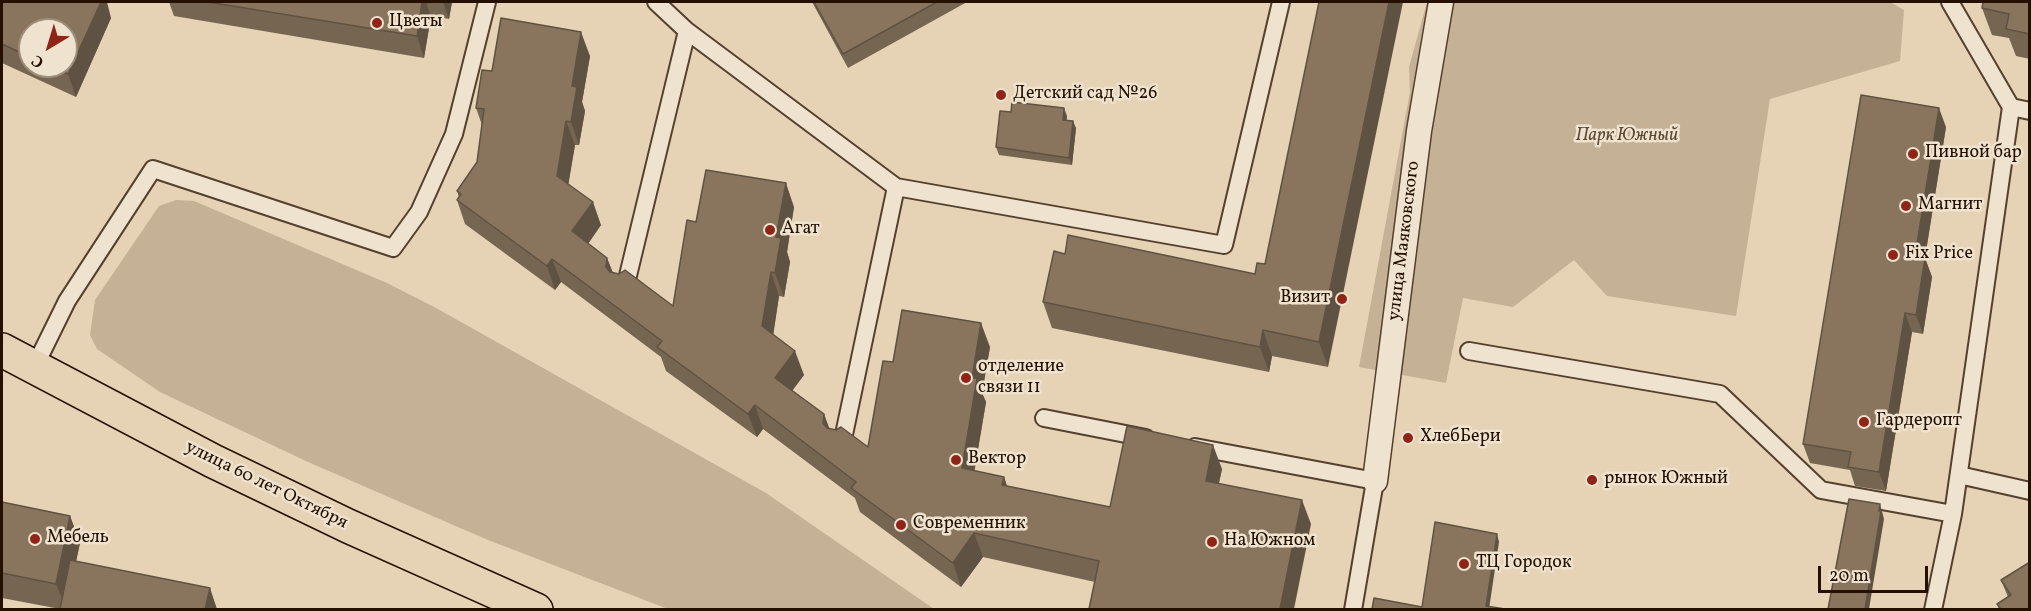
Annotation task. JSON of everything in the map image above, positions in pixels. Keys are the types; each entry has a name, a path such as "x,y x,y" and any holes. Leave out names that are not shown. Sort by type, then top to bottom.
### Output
{"main road":[{"name":"улица 60 лет Октября","path":"2,350 213,461 348,526 536,609"}],"street":[{"name":"улица Маяковского","path":"1375,481 1419,131 1441,2"}],"lane":[{"path":"34,368 67,301 153,169 393,248 419,212 454,134 487,2"},
{"path":"656,2 687,32 896,187 1224,245 1281,2"},
{"path":"1933,609 1953,514 2011,107 1950,2"},
{"path":"625,288 687,32"},
{"path":"2011,107 2030,111"},
{"path":"842,444 896,187"},
{"path":"1469,351 1720,394 1821,490 1953,514"},
{"path":"1044,418 1158,440"},
{"path":"1181,444 1375,481 1353,609"},
{"path":"1959,475 2030,491"}],"green space":[{"name":"Парк Южный","path":"1427,2 1890,2 1904,10 1900,61 1770,99 1736,316 1607,296 1574,260 1513,307 1463,298 1446,383 1359,367 1410,92 1409,67"},
{"path":"176,200 194,201 387,283 436,308 766,493 934,609 668,609 488,540 308,462 160,392 97,349 90,335 95,300 159,206"}],"building":[{"path":"2,2 101,2 78,52 78,18 18,18 18,51 2,44"},
{"path":"208,2 422,2 417,36"},
{"path":"814,2 937,2 843,54"},
{"path":"1319,2 1389,2 1319,342 1263,330 1260,347 1043,302 1054,251 1065,254 1068,235 1255,274 1257,263 1265,264"},
{"path":"1983,2 2030,2 2030,34 2006,29 2009,14 1982,8"},
{"path":"501,18 581,32 572,86 577,87 571,122 566,121 557,176 593,202 572,231 607,258 606,267 610,272 619,274 625,270 673,306 687,220 696,222 706,170 786,183 776,237 781,238 775,273 771,272 762,326 795,351 775,378 824,414 823,423 827,428 836,430 841,427 868,447 883,361 893,362 902,310 981,323 972,378 977,378 962,468 1004,477 1002,485 1110,507 1127,426 1213,445 1206,481 1302,500 1280,609 1089,609 1099,561 974,533 953,563 851,488 856,482 755,405 748,414 657,347 662,341 552,259 547,266 457,200 461,194 457,191 477,162 484,109 476,108 482,70 492,71"},
{"path":"1861,95 1939,108 1915,256 1925,258 1916,315 1905,313 1879,472 1848,467 1851,452 1803,444"},
{"path":"1012,102 1064,108 1063,120 1073,121 1069,158 996,147 1000,111 1011,112"},
{"path":"1849,499 1880,504 1879,511 1881,511 1865,609 1828,609"},
{"path":"2,502 70,516 56,584 2,573"},
{"name":"ТЦ Городок","path":"1435,522 1497,534 1486,606 1505,609 1372,609 1374,598 1422,607"},
{"path":"70,560 210,588 205,609 60,609"},
{"path":"2030,562 2030,609 2001,609 1997,604 2011,595 2001,580"}],"place":[{"name":"Цветы","path":"377,23"},
{"name":"Детский сад №26","path":"1001,95"},
{"name":"Пивной бар","path":"1913,154"},
{"name":"Магнит","path":"1906,206"},
{"name":"Агат","path":"770,230"},
{"name":"Fix Price","path":"1893,255"},
{"name":"Визит","path":"1342,299"},
{"name":"отделение связи 11","path":"966,378"},
{"name":"Гардеропт","path":"1864,422"},
{"name":"ХлебБери","path":"1408,438"},
{"name":"Вектор","path":"956,460"},
{"name":"рынок Южный","path":"1592,480"},
{"name":"Современник","path":"901,525"},
{"name":"Мебель","path":"35,539"},
{"name":"На Южном","path":"1212,542"},
{"name":"ТЦ Городок","path":"1464,564"}]}
